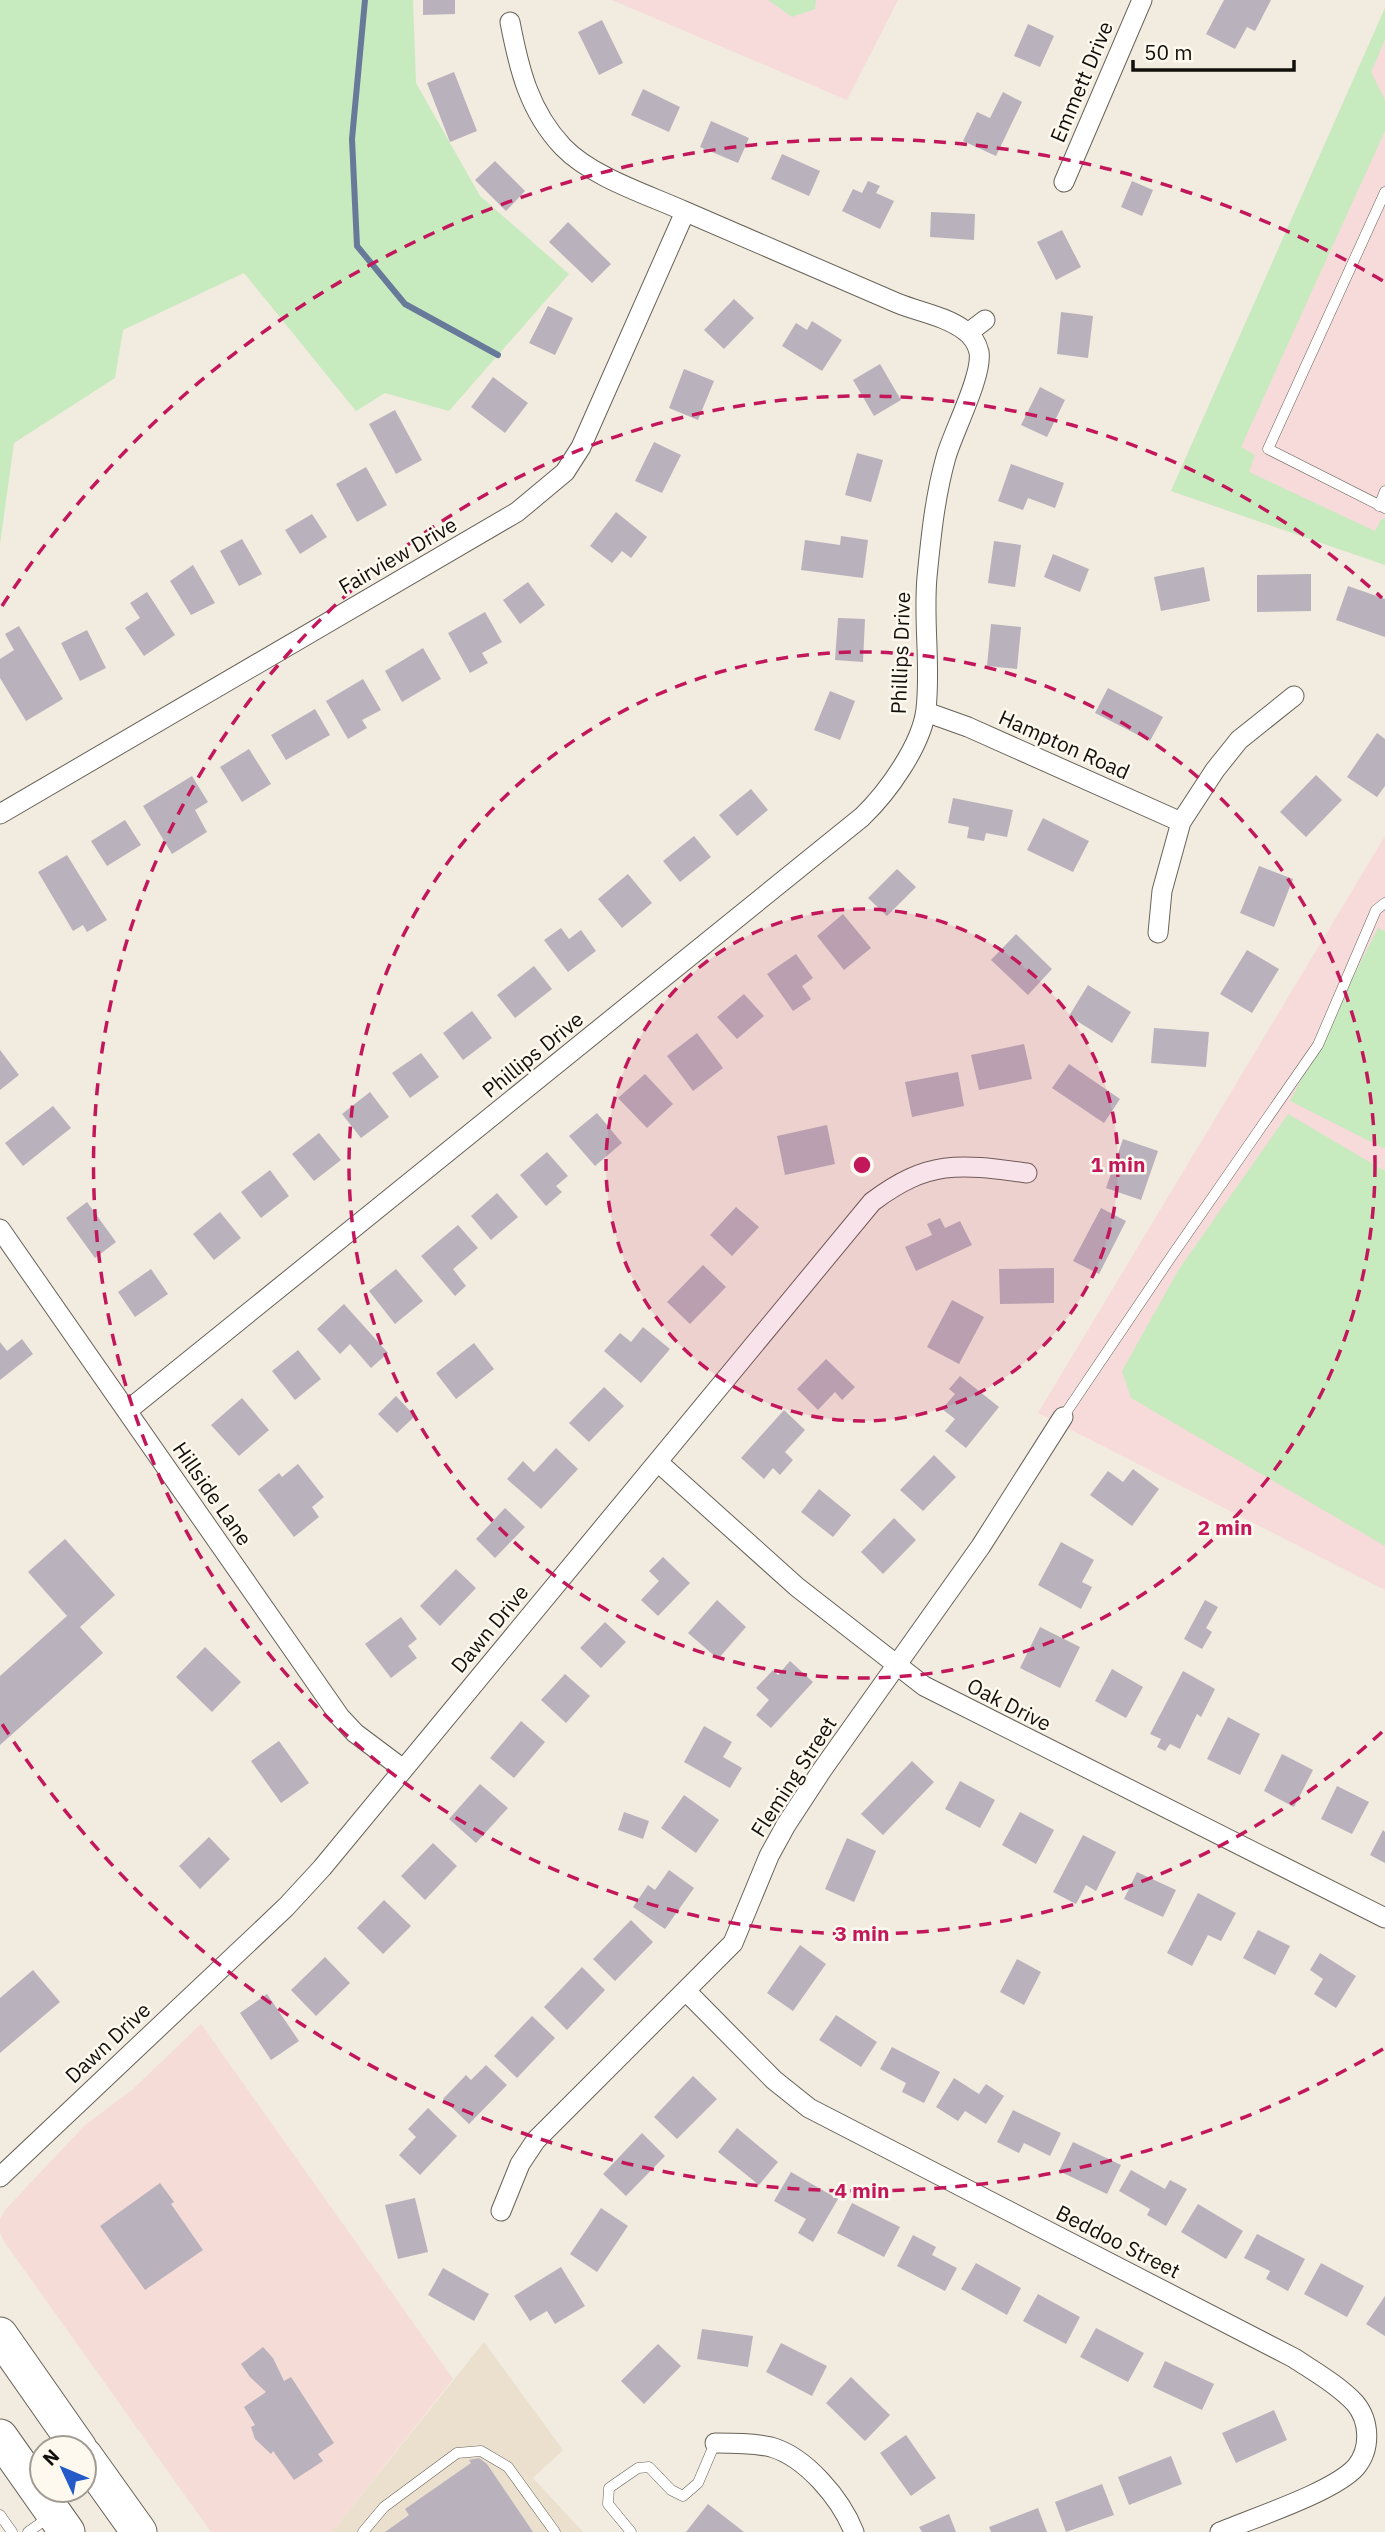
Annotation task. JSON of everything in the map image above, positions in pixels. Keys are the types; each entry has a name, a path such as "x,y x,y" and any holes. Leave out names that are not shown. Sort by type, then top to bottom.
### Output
{"highway":[{"path":"0,2335 69,2434"},
{"path":"0,2437 50,2526"},
{"path":"98,2475 139,2532"}],"street":[{"name":"Emmett Drive","path":"1064,182 1143,0"},
{"path":"510,22 523,84 548,130 583,164 685,212 968,333 985,320"},
{"name":"Fairview Drive","path":"0,814 452,552 535,499 565,472 581,447 685,212"},
{"name":"Phillips Drive","path":"127,1411 879,801 895,779 916,740 926,712 926,582 932,522 947,456 980,354 968,333"},
{"path":"1158,933 1162,891 1181,822 1215,770 1239,740 1294,696"},
{"name":"Hampton Road","path":"926,712 968,727 1181,822"},
{"name":"Dawn Drive","path":"0,2177 286,1907 322,1868 872,1202 893,1186 917,1175 950,1166 971,1165 1027,1173"},
{"name":"Hillside Lane","path":"0,1229 340,1717 402,1769"},
{"name":"Fleming Street","path":"501,2211 520,2164 536,2140 733,1943 769,1856 786,1825 981,1546 1063,1417"},
{"name":"Oak Drive","path":"659,1463 797,1587 923,1686 1385,1918"},
{"name":"Beddoo Street","path":"686,1991 774,2080 809,2108 1294,2358 1329,2381 1354,2402 1362,2413 1367,2437 1355,2469 1335,2484 1220,2532"},
{"path":"715,2443 747,2443 773,2448 792,2457 823,2483 839,2503 854,2532"}],"lane":[{"path":"1385,192 1268,449 1382,507 1385,491"},
{"path":"1063,1417 1168,1260 1318,1045 1376,910 1385,903"},
{"path":"631,2532 608,2504 609,2488 638,2468 649,2467 671,2490 683,2496 698,2483 715,2443"},
{"path":"363,2532 384,2507 457,2452 481,2451 508,2467 555,2532"},
{"path":"0,2515 12,2532"}],"shaded area":[{"path":"612,0 898,0 847,100"},
{"path":"1385,8 1385,565 1171,491"},
{"path":"1385,836 1385,1590 1038,1413"},
{"path":"201,2024 453,2379 332,2532 211,2532 3,2240 0,2232 0,2219 6,2209 85,2125 132,2090"},
{"path":"484,2342 563,2450 533,2478 583,2532 332,2532"}],"green space":[{"path":"0,0 413,0 416,83 480,196 569,274 449,411 385,393 356,411 244,273 123,330 115,378 14,443 0,544"},
{"path":"768,0 816,0 815,9 792,17"},
{"path":"1385,8 1385,40 1371,72 1385,100 1385,131 1241,447 1255,455 1249,472 1375,531 1385,518 1385,565 1171,491"},
{"path":"1378,928 1385,931 1385,1149 1290,1101"},
{"path":"1288,1114 1385,1171 1385,1546 1131,1398 1122,1371 1179,1269"}],"building":[{"path":"423,0 455,0 455,14 423,15"},
{"path":"1224,0 1271,0 1255,31 1247,27 1235,49 1206,34"},
{"path":"602,20 623,63 599,75 578,32"},
{"path":"1028,24 1054,36 1040,67 1014,56"},
{"path":"454,72 477,131 450,142 427,83"},
{"path":"643,89 680,107 669,132 631,115"},
{"path":"1003,92 1022,102 996,156 963,141 977,112 990,118"},
{"path":"711,121 749,138 738,163 700,147"},
{"path":"782,154 820,171 809,196 771,179"},
{"path":"495,161 525,191 506,211 475,180"},
{"path":"868,181 880,186 876,193 894,201 880,229 842,211 853,189 862,193"},
{"path":"1132,181 1153,190 1142,216 1121,207"},
{"path":"931,212 975,214 974,240 930,237"},
{"path":"568,222 611,264 592,283 549,242"},
{"path":"1062,230 1081,267 1056,280 1037,242"},
{"path":"734,299 754,318 724,349 704,330"},
{"path":"548,306 573,318 555,355 529,343"},
{"path":"1061,312 1093,316 1088,358 1057,354"},
{"path":"812,321 842,340 822,371 782,346 796,323 807,330"},
{"path":"880,364 901,400 874,416 853,380"},
{"path":"684,369 714,381 698,420 669,408"},
{"path":"493,377 528,403 505,433 471,407"},
{"path":"1040,387 1065,400 1047,437 1021,425"},
{"path":"395,410 422,460 396,474 369,424"},
{"path":"654,442 681,455 662,493 635,481"},
{"path":"857,453 883,460 871,502 845,495"},
{"path":"1011,464 1064,483 1055,508 1028,498 1023,510 998,501"},
{"path":"366,467 387,505 357,522 336,484"},
{"path":"616,512 647,537 631,558 622,551 612,563 590,546"},
{"path":"312,514 327,537 300,554 285,530"},
{"path":"841,536 868,540 863,578 801,570 805,540 840,545"},
{"path":"242,539 262,574 239,586 220,551"},
{"path":"994,541 1021,545 1015,587 988,583"},
{"path":"1053,554 1089,569 1080,592 1044,577"},
{"path":"193,565 215,603 191,615 170,581"},
{"path":"1204,567 1210,601 1161,611 1154,577"},
{"path":"1311,574 1311,611 1257,612 1257,575"},
{"path":"528,582 545,605 520,624 503,600"},
{"path":"1348,586 1385,599 1385,637 1336,620"},
{"path":"147,592 175,635 144,656 125,628 140,618 130,603"},
{"path":"485,612 502,642 482,653 488,663 470,673 448,633"},
{"path":"838,618 865,619 863,662 835,660"},
{"path":"991,624 1021,627 1017,669 987,666"},
{"path":"19,626 63,699 26,721 0,678 0,659 14,650 5,634"},
{"path":"87,630 106,668 80,681 61,643"},
{"path":"423,648 441,679 402,702 385,671"},
{"path":"363,679 381,710 362,720 367,728 348,739 326,701"},
{"path":"1108,688 1163,717 1150,741 1095,713"},
{"path":"830,691 855,701 840,740 814,730"},
{"path":"315,709 330,735 286,760 271,735"},
{"path":"1377,733 1385,739 1385,786 1377,797 1347,777"},
{"path":"249,749 271,784 242,802 220,767"},
{"path":"1316,775 1342,800 1306,837 1280,812"},
{"path":"192,776 208,802 195,810 207,832 172,854 143,806"},
{"path":"751,789 768,810 737,836 719,815"},
{"path":"953,798 1013,810 1007,837 986,833 984,841 967,838 969,827 948,823"},
{"path":"1043,818 1089,841 1073,872 1027,850"},
{"path":"125,820 141,845 107,866 91,841"},
{"path":"694,836 711,857 680,882 663,861"},
{"path":"67,855 107,920 87,932 83,925 73,931 38,872"},
{"path":"1259,866 1293,879 1274,927 1240,913"},
{"path":"897,869 916,887 887,916 868,898"},
{"path":"628,874 652,903 622,928 598,899"},
{"path":"843,914 871,948 844,970 817,936"},
{"path":"561,928 569,939 581,930 596,951 568,972 544,940"},
{"path":"1016,934 1052,969 1028,995 991,960"},
{"path":"1247,950 1279,969 1252,1013 1220,994"},
{"path":"796,954 813,978 802,986 811,999 793,1011 767,974"},
{"path":"534,966 552,989 515,1018 497,995"},
{"path":"1088,985 1131,1012 1112,1043 1069,1016"},
{"path":"744,994 764,1016 737,1039 717,1017"},
{"path":"472,1011 492,1038 463,1060 443,1033"},
{"path":"1154,1028 1209,1032 1206,1067 1151,1063"},
{"path":"697,1033 723,1068 693,1091 667,1056"},
{"path":"1024,1044 1032,1079 979,1090 971,1055"},
{"path":"0,1050 19,1075 0,1090"},
{"path":"421,1053 439,1077 410,1098 392,1073"},
{"path":"1069,1064 1120,1099 1104,1123 1052,1088"},
{"path":"958,1072 964,1106 912,1117 905,1082"},
{"path":"645,1074 673,1104 647,1128 618,1098"},
{"path":"370,1092 389,1117 361,1138 342,1114"},
{"path":"53,1106 71,1128 23,1166 5,1143"},
{"path":"597,1113 622,1143 595,1166 569,1136"},
{"path":"827,1125 835,1164 785,1175 777,1136"},
{"path":"319,1133 341,1160 314,1181 292,1154"},
{"path":"1123,1139 1158,1151 1141,1200 1106,1188"},
{"path":"547,1152 568,1176 556,1186 562,1192 546,1206 520,1175"},
{"path":"270,1170 289,1196 261,1218 241,1192"},
{"path":"497,1193 518,1217 491,1240 471,1216"},
{"path":"87,1202 116,1242 95,1258 66,1218"},
{"path":"736,1207 759,1227 732,1256 710,1235"},
{"path":"1101,1208 1126,1221 1099,1274 1073,1261"},
{"path":"220,1212 241,1238 214,1260 193,1234"},
{"path":"940,1218 945,1228 960,1221 972,1245 916,1271 905,1247 932,1235 927,1224"},
{"path":"458,1225 478,1248 453,1269 466,1286 455,1296 421,1256"},
{"path":"703,1265 726,1287 690,1324 667,1302"},
{"path":"1054,1268 1054,1303 1000,1304 999,1269"},
{"path":"151,1269 168,1294 135,1317 118,1292"},
{"path":"396,1269 423,1301 395,1324 369,1291"},
{"path":"952,1300 984,1317 959,1364 927,1347"},
{"path":"344,1304 388,1353 371,1368 350,1344 340,1354 317,1329"},
{"path":"643,1327 670,1349 641,1383 604,1351 620,1333 631,1342"},
{"path":"22,1339 33,1354 0,1380 0,1342 7,1351"},
{"path":"474,1343 494,1369 456,1399 436,1373"},
{"path":"298,1350 321,1379 295,1400 272,1371"},
{"path":"826,1359 855,1387 842,1400 835,1392 818,1410 797,1389"},
{"path":"960,1376 999,1407 966,1448 945,1431 955,1419 942,1409 955,1394 949,1389"},
{"path":"604,1387 624,1406 589,1442 569,1423"},
{"path":"396,1396 415,1416 397,1433 378,1414"},
{"path":"242,1398 269,1430 239,1456 211,1425"},
{"path":"784,1410 805,1430 785,1452 793,1460 780,1475 773,1468 764,1479 741,1458"},
{"path":"556,1448 578,1469 541,1509 507,1479 523,1461 534,1472"},
{"path":"934,1455 956,1477 923,1511 900,1490"},
{"path":"298,1464 324,1497 312,1507 319,1517 294,1537 258,1490 279,1473 282,1477"},
{"path":"1133,1469 1159,1489 1132,1526 1090,1495 1108,1471 1123,1482"},
{"path":"819,1489 851,1515 833,1537 801,1512"},
{"path":"505,1508 525,1527 495,1558 476,1539"},
{"path":"894,1518 916,1540 883,1574 861,1552"},
{"path":"65,1539 115,1595 80,1627 103,1653 0,1745 0,1676 67,1616 28,1572"},
{"path":"1061,1542 1094,1560 1082,1582 1092,1587 1081,1609 1038,1585"},
{"path":"663,1557 690,1583 658,1616 641,1600 659,1581 649,1571"},
{"path":"456,1569 476,1588 440,1626 420,1606"},
{"path":"717,1600 746,1627 718,1659 688,1633"},
{"path":"1205,1600 1218,1607 1206,1628 1212,1632 1202,1649 1184,1639"},
{"path":"401,1617 417,1639 408,1646 417,1658 391,1678 365,1644"},
{"path":"605,1622 626,1642 601,1668 580,1648"},
{"path":"1040,1627 1080,1647 1060,1688 1020,1668"},
{"path":"205,1647 241,1682 212,1712 176,1677"},
{"path":"790,1661 813,1682 771,1728 756,1715 769,1700 756,1688 773,1670 778,1675"},
{"path":"1112,1669 1143,1687 1126,1718 1095,1701"},
{"path":"1183,1671 1215,1689 1201,1717 1197,1714 1180,1749 1170,1744 1165,1751 1157,1747 1161,1739 1150,1734"},
{"path":"565,1674 590,1696 566,1723 541,1700"},
{"path":"1228,1717 1260,1734 1240,1775 1207,1759"},
{"path":"521,1721 545,1742 514,1778 490,1758"},
{"path":"704,1726 732,1742 723,1757 742,1768 730,1788 684,1762"},
{"path":"279,1741 309,1783 281,1803 251,1761"},
{"path":"1282,1754 1313,1770 1294,1807 1264,1791"},
{"path":"912,1761 934,1782 883,1835 861,1814"},
{"path":"960,1781 995,1800 980,1828 945,1809"},
{"path":"480,1784 508,1808 476,1843 449,1819"},
{"path":"1337,1786 1369,1802 1352,1834 1321,1819"},
{"path":"684,1795 719,1820 696,1853 661,1828"},
{"path":"624,1812 649,1821 643,1839 618,1830"},
{"path":"1020,1812 1054,1830 1036,1864 1002,1845"},
{"path":"1383,1830 1385,1832 1385,1863 1370,1855"},
{"path":"1083,1835 1116,1852 1096,1891 1086,1885 1076,1904 1053,1892"},
{"path":"209,1837 230,1859 200,1889 179,1866"},
{"path":"847,1838 876,1851 854,1902 825,1889"},
{"path":"433,1843 457,1866 425,1900 401,1876"},
{"path":"669,1870 694,1888 665,1929 633,1907 648,1885 655,1890"},
{"path":"1137,1872 1176,1890 1163,1917 1124,1899"},
{"path":"1198,1893 1236,1913 1221,1941 1208,1935 1192,1966 1167,1953"},
{"path":"384,1900 411,1926 383,1954 357,1928"},
{"path":"631,1920 653,1942 615,1981 593,1959"},
{"path":"1258,1930 1290,1946 1275,1975 1243,1958"},
{"path":"800,1945 826,1964 793,2011 767,1993"},
{"path":"1320,1953 1356,1976 1336,2008 1314,1994 1323,1979 1310,1970"},
{"path":"325,1957 350,1983 316,2016 291,1990"},
{"path":"1017,1959 1041,1972 1024,2005 1000,1992"},
{"path":"582,1967 605,1990 567,2030 544,2007"},
{"path":"33,1970 60,2002 0,2053 0,1998"},
{"path":"267,1994 299,2041 271,2060 240,2013"},
{"path":"836,2015 877,2042 861,2067 819,2040"},
{"path":"532,2016 555,2038 517,2078 494,2056"},
{"path":"892,2047 940,2072 924,2103 902,2092 906,2083 880,2069"},
{"path":"486,2065 507,2085 469,2124 443,2099 466,2075 471,2080"},
{"path":"693,2076 717,2099 677,2139 654,2117"},
{"path":"954,2078 979,2094 986,2084 1004,2096 986,2124 965,2111 958,2121 936,2107"},
{"path":"428,2108 457,2136 420,2175 399,2155 416,2137 408,2129"},
{"path":"1013,2110 1061,2133 1050,2156 1024,2143 1019,2153 997,2142"},
{"path":"737,2128 778,2162 759,2185 718,2152"},
{"path":"642,2133 665,2156 626,2196 603,2174"},
{"path":"1073,2142 1121,2165 1107,2194 1059,2171"},
{"path":"1131,2170 1165,2189 1170,2180 1187,2189 1166,2226 1147,2215 1150,2209 1119,2191"},
{"path":"791,2172 838,2199 813,2242 798,2233 806,2219 774,2201"},
{"path":"160,2183 203,2250 145,2290 100,2226"},
{"path":"415,2198 428,2252 398,2259 385,2205"},
{"path":"852,2203 900,2227 884,2257 837,2233"},
{"path":"1198,2204 1243,2231 1226,2259 1181,2232"},
{"path":"601,2208 628,2226 597,2272 570,2254"},
{"path":"1257,2234 1305,2259 1288,2291 1266,2279 1270,2271 1244,2258"},
{"path":"913,2235 936,2247 932,2255 957,2268 945,2291 897,2266"},
{"path":"976,2263 1021,2288 1007,2315 961,2289"},
{"path":"1321,2263 1364,2286 1347,2317 1304,2294"},
{"path":"561,2267 585,2306 555,2324 547,2311 530,2321 514,2296"},
{"path":"443,2268 489,2294 474,2321 428,2295"},
{"path":"1038,2294 1080,2317 1066,2344 1023,2321"},
{"path":"1385,2296 1385,2336 1366,2324"},
{"path":"1096,2328 1144,2353 1128,2382 1080,2357"},
{"path":"702,2329 753,2336 748,2367 697,2359"},
{"path":"781,2343 827,2366 812,2396 766,2372"},
{"path":"658,2344 681,2366 644,2404 621,2381"},
{"path":"263,2347 273,2358 284,2381 291,2377 334,2443 318,2454 323,2461 294,2480 273,2451 271,2454 255,2439 251,2427 255,2425 244,2407 266,2392 241,2364"},
{"path":"1165,2361 1214,2384 1202,2410 1153,2387"},
{"path":"851,2377 890,2415 865,2441 826,2403"},
{"path":"1274,2410 1287,2440 1236,2463 1222,2433"},
{"path":"906,2435 936,2478 911,2496 880,2453"},
{"path":"1171,2456 1182,2484 1129,2505 1118,2477"},
{"path":"479,2458 487,2464 533,2532 385,2532 409,2515 405,2509 471,2463 469,2460"},
{"path":"1102,2484 1114,2515 1066,2532 1055,2502"},
{"path":"708,2504 744,2532 686,2532"},
{"path":"1038,2508 1047,2532 991,2532 989,2527"},
{"path":"949,2514 956,2532 922,2532 919,2527"}],"waterway":[{"path":"365,0 352,139 357,246 405,304 498,355"}]}
